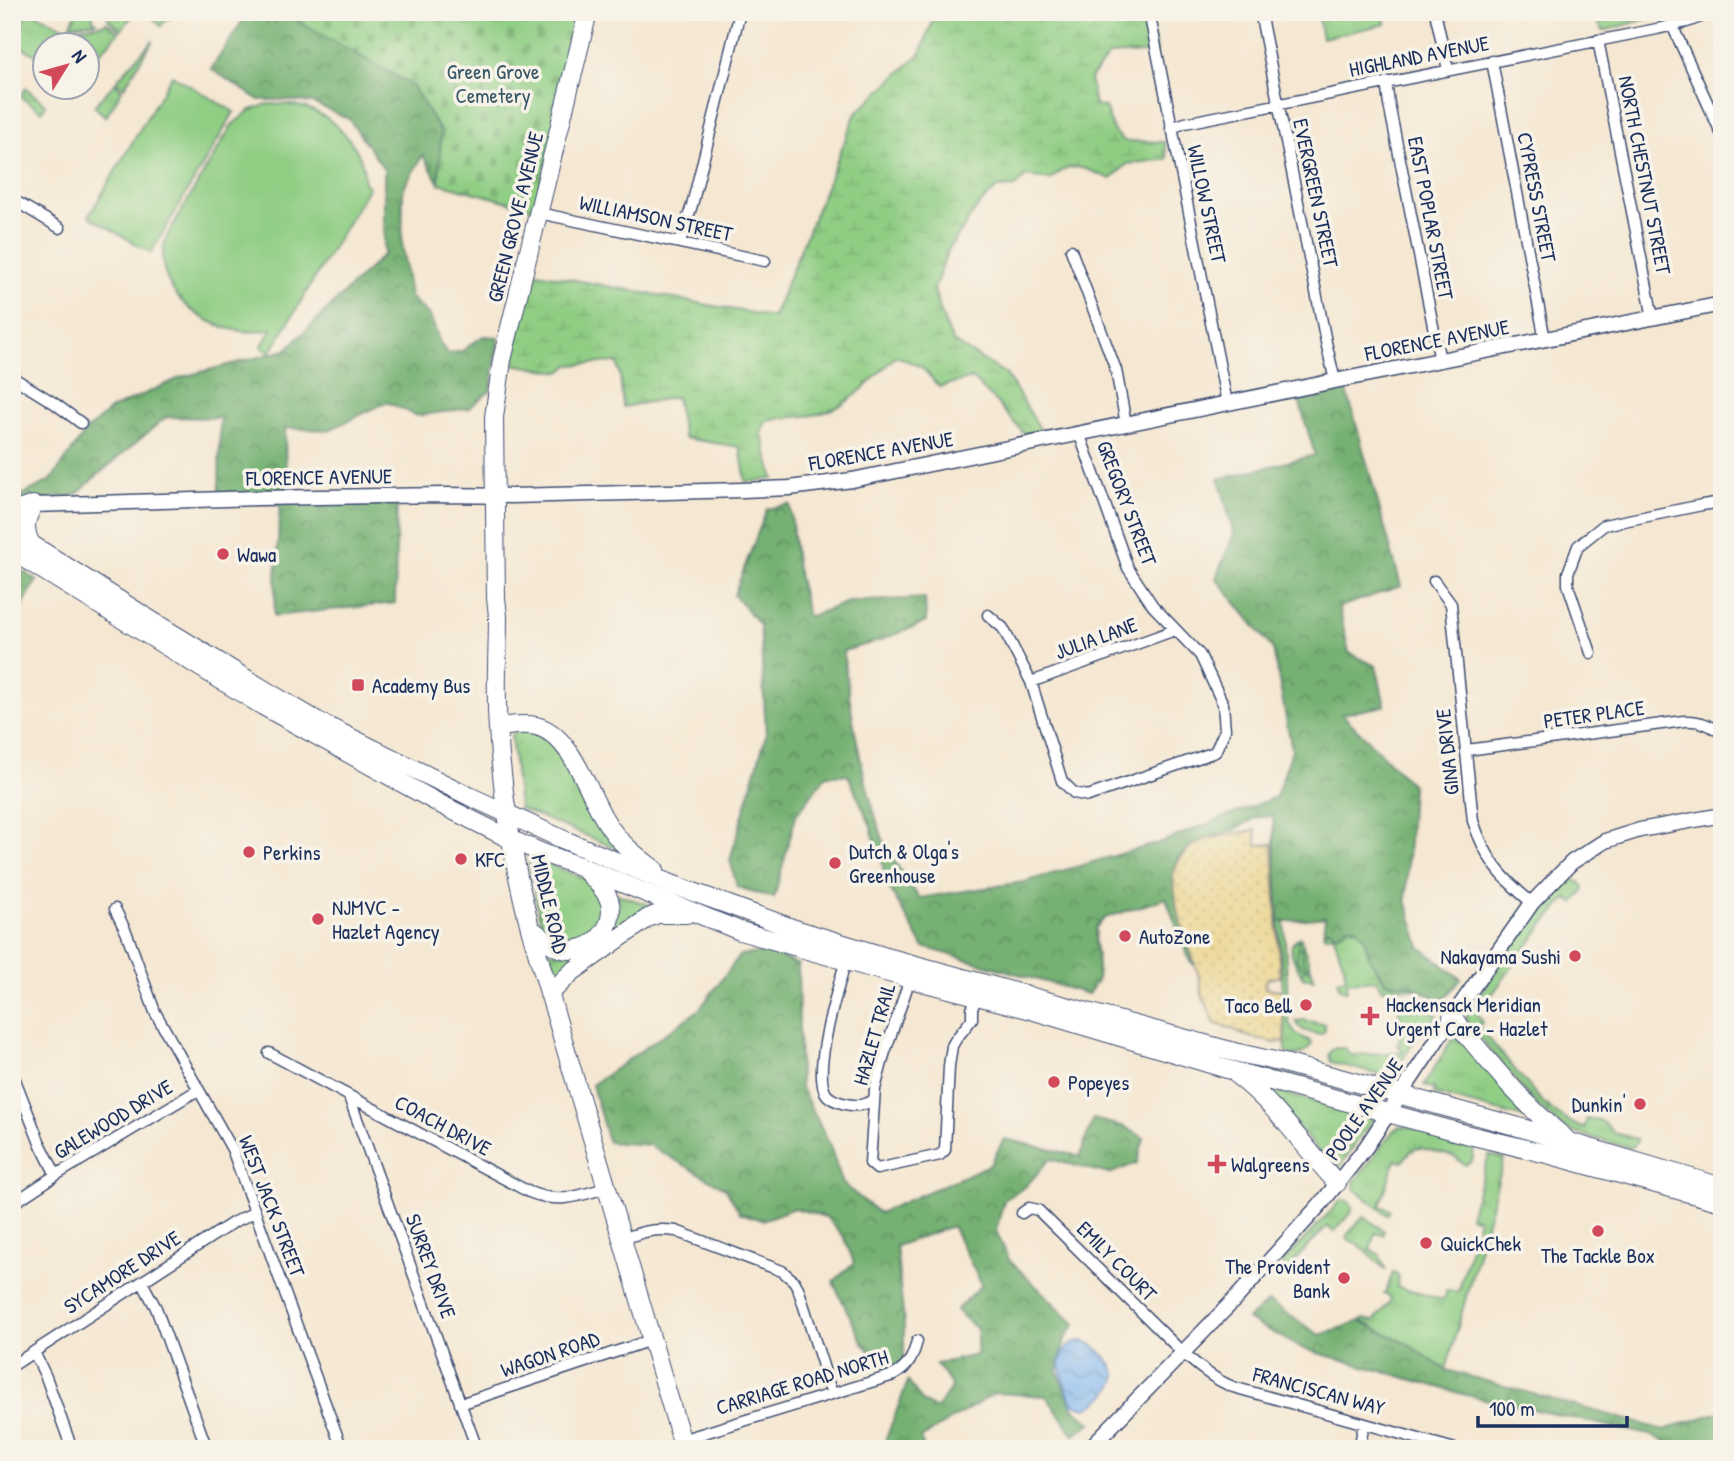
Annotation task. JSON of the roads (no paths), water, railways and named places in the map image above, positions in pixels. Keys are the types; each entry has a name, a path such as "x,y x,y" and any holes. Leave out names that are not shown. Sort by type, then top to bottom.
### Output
{"main road":[{"name":"GREEN GROVE AVENUE","path":"505,351 588,12"},
{"name":"MIDDLE ROAD","path":"505,351 494,417 498,727 507,814 518,883 682,1444"},
{"path":"12,512 33,505"},
{"path":"30,542 25,525 33,505"},
{"path":"12,532 77,575 321,723 507,814 674,886 792,928 890,958 1234,1052 1284,1063 1722,1186"},
{"path":"12,551 290,722 440,804 512,840 697,914 751,934 1057,1018 1230,1070 1722,1202"},
{"path":"498,727 533,725 557,736 569,751 606,823 630,851 674,886"},
{"path":"530,928 555,946 572,950 590,945 604,932 610,914 610,903 604,891 582,867"},
{"path":"549,994 572,972 648,918 658,914 697,914"},
{"path":"1452,1017 1539,1117 1570,1142"},
{"path":"1230,1070 1262,1096 1337,1183"}],"street":[{"path":"680,242 692,205 740,12"},
{"name":"WILLOW STREET","path":"1149,12 1227,403"},
{"name":"EVERGREEN STREET","path":"1260,12 1335,381"},
{"path":"1435,12 1448,70"},
{"name":"HIGHLAND AVENUE","path":"1171,128 1687,22 1714,12"},
{"path":"1672,25 1722,135"},
{"name":"NORTH CHESTNUT STREET","path":"1598,40 1653,318"},
{"name":"CYPRESS STREET","path":"1492,61 1545,340"},
{"name":"EAST POPLAR STREET","path":"1386,82 1440,361"},
{"path":"12,199 60,228"},
{"name":"WILLIAMSON STREET","path":"539,213 765,261"},
{"path":"1071,250 1116,370 1126,424"},
{"name":"FLORENCE AVENUE","path":"33,505 789,488 852,480 1722,304"},
{"path":"12,377 54,402 81,423"},
{"name":"GREGORY STREET","path":"988,615 1003,628 1031,682 1062,780 1074,793 1088,796 1215,752 1225,730 1223,704 1200,655 1153,606 1128,568 1079,433"},
{"path":"1591,653 1568,585 1568,573 1578,546 1604,525 1722,502"},
{"name":"GINA DRIVE","path":"1434,581 1451,604 1473,821 1481,843 1507,883 1532,903"},
{"name":"JULIA LANE","path":"1031,682 1175,630"},
{"name":"PETER PLACE","path":"1467,750 1684,721 1712,726 1722,734"},
{"name":"POOLE AVENUE","path":"1089,1449 1303,1225 1366,1147 1532,903 1572,862 1605,841 1640,830 1722,815"},
{"name":"WEST JACK STREET","path":"115,909 127,934 155,1012 232,1149 342,1449"},
{"name":"HAZLET TRAIL","path":"846,960 822,1060 821,1080 825,1093 831,1099 860,1105 874,1100"},
{"name":"HAZLET TRAIL","path":"910,979 875,1089 870,1163 877,1169 943,1154 952,1046 972,1019 977,996"},
{"name":"COACH DRIVE","path":"270,1053 540,1197 562,1200 605,1188"},
{"path":"12,1072 38,1141 56,1175"},
{"name":"GALEWOOD DRIVE","path":"12,1204 198,1090"},
{"name":"SURREY DRIVE","path":"349,1097 477,1449"},
{"name":"EMILY COURT","path":"1022,1213 1029,1208 1038,1210 1182,1352"},
{"name":"SYCAMORE DRIVE","path":"12,1366 234,1222 255,1212"},
{"path":"622,1240 646,1231 676,1231 782,1271 798,1288 832,1394"},
{"path":"142,1282 156,1308 207,1449"},
{"name":"WAGON ROAD","path":"460,1404 651,1340"},
{"name":"CARRIAGE ROAD NORTH","path":"682,1444 894,1376 902,1371 914,1356 917,1342"},
{"path":"34,1352 72,1449"},
{"name":"FRANCISCAN WAY","path":"1182,1352 1205,1373 1233,1387 1455,1449"},
{"path":"1359,1449 1364,1424"}],"water":[{"path":"1078,1341 1093,1345 1102,1353 1116,1378 1104,1396 1085,1408 1073,1404 1060,1369 1063,1353"}],"place":[{"name":"Wawa","path":"223,554"},
{"name":"Academy Bus","path":"358,685"},
{"name":"Perkins","path":"249,852"},
{"name":"KFC","path":"461,859"},
{"name":"Dutch & Olga's Greenhouse","path":"835,863"},
{"name":"NJMVC - Hazlet Agency","path":"318,919"},
{"name":"AutoZone","path":"1125,936"},
{"name":"Nakayama Sushi","path":"1575,956"},
{"name":"Taco Bell","path":"1306,1005"},
{"name":"Hackensack Meridian Urgent Care - Hazlet","path":"1370,1016"},
{"name":"Popeyes","path":"1054,1082"},
{"name":"Dunkin'","path":"1640,1104"},
{"name":"Walgreens","path":"1217,1164"},
{"name":"The Tackle Box","path":"1598,1231"},
{"name":"QuickChek","path":"1426,1243"},
{"name":"The Provident Bank","path":"1344,1278"}],"park label":[{"name":"Green Grove Cemetery","path":"493,83"}]}
